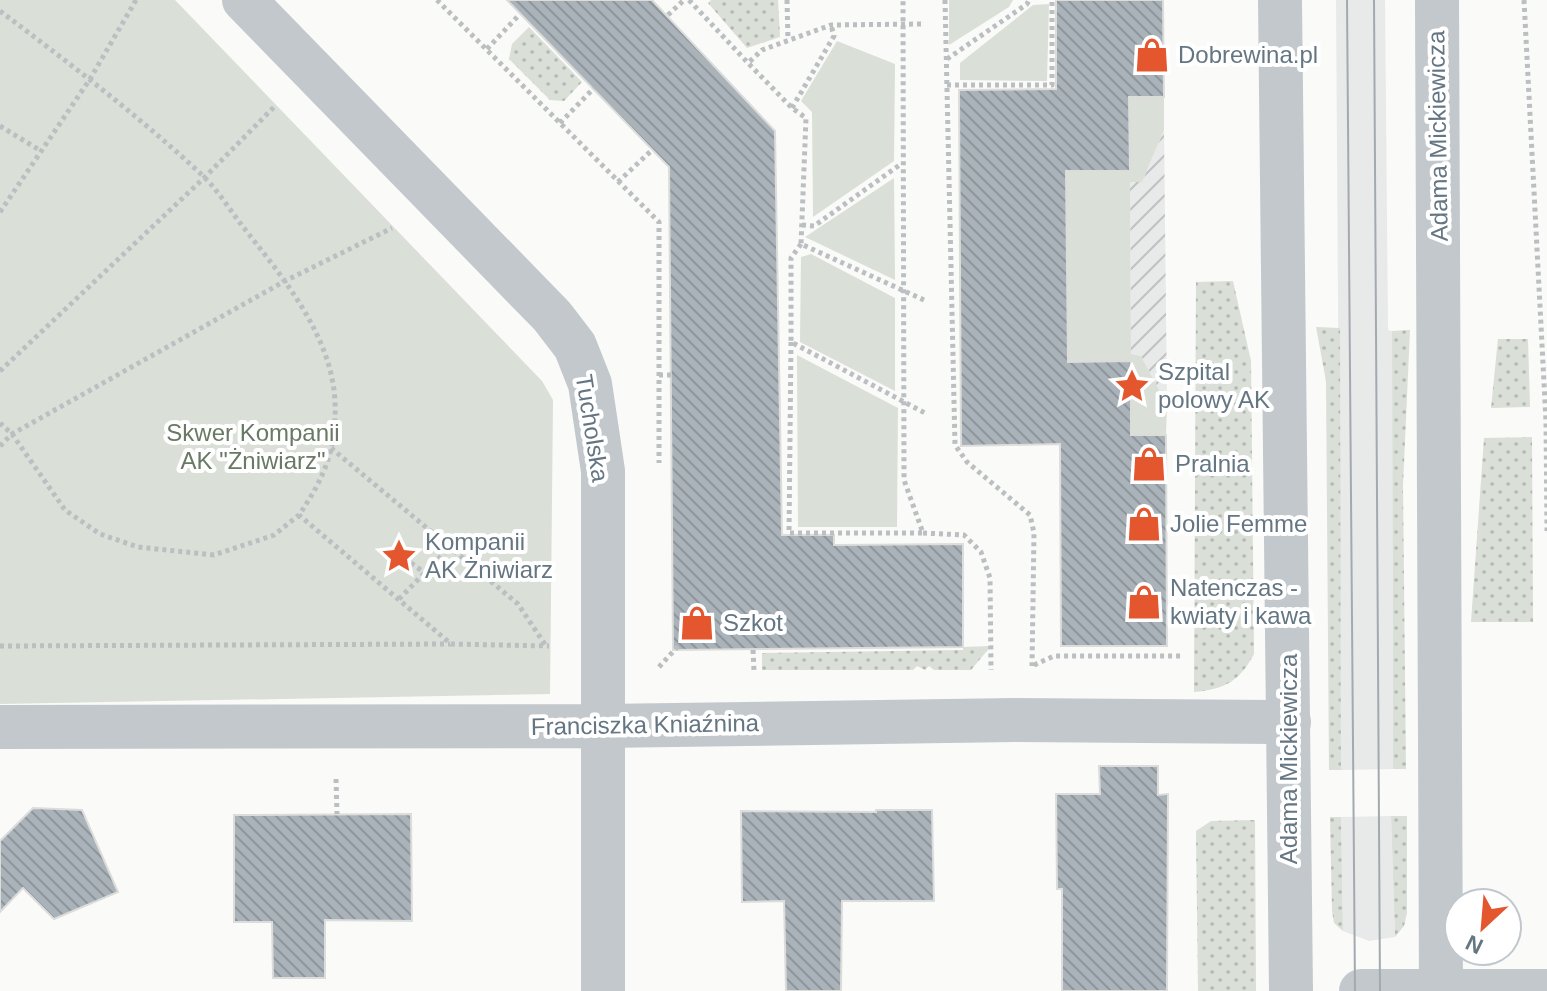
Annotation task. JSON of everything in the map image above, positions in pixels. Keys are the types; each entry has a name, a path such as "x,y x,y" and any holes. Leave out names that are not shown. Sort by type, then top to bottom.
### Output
{"street":[{"name":"Tucholska","path":"244,0 552,316 575,346 590,384 603,471 603,991"},
{"name":"Adama Mickiewicza","path":"1280,0 1291,991"},
{"name":"Adama Mickiewicza","path":"1437,0 1441,991"},
{"name":"Franciszka Kniaźnina","path":"0,727 602,726 1014,720 1289,722"},
{"path":"1361,991 1547,991"}],"path":[{"path":"0,212 90,79 136,0"},
{"path":"668,15 686,0 792,108 806,118 801,244 791,258 789,533 964,535 981,552 990,578 990,675 1003,675"},
{"path":"787,0 788,40"},
{"path":"903,0 904,480 923,533"},
{"path":"945,0 955,445 967,462 1030,515 1034,533 1032,666"},
{"path":"947,59 1029,0"},
{"path":"947,85 1052,85 1052,0"},
{"path":"1524,0 1546,421 1547,531"},
{"path":"0,11 90,79 205,177 285,281 323,347 335,401 331,448 321,482 299,515 274,535 214,555 138,547 100,534 65,510 12,434 0,423"},
{"path":"487,49 520,14"},
{"path":"748,63 762,50 831,25 921,24"},
{"path":"792,108 834,36 831,25"},
{"path":"560,123 594,88"},
{"path":"0,371 283,99"},
{"path":"0,126 41,151"},
{"path":"618,182 653,149"},
{"path":"802,225 814,226 902,163"},
{"path":"0,446 12,434 285,281 403,223"},
{"path":"801,244 924,300"},
{"path":"791,342 925,413"},
{"path":"659,375 671,375"},
{"path":"331,448 518,604 546,646"},
{"path":"299,515 451,644"},
{"path":"399,599 450,547"},
{"path":"411,563 425,573"},
{"path":"659,667 680,644"},
{"path":"0,646 546,646 602,660"},
{"path":"753,650 755,680"},
{"path":"1024,670 1054,656 1181,656"},
{"path":"335,774 337,814"}],"shaded area":[{"path":"1336,0 1385,0 1388,330 1392,331 1393,769 1341,770"},
{"path":"1164,130 1167,405 1141,356 1131,355 1130,182 1142,182"},
{"path":"1391,816 1395,937 1369,941 1343,931 1341,817"}],"green space":[{"name":"Skwer Kompanii AK \"Żniwiarz\"","path":"0,0 175,0 542,381 553,400 550,694 0,704"},
{"path":"711,0 778,0 780,37 747,48 708,3"},
{"path":"949,0 1013,0 1009,7 949,45"},
{"path":"1049,4 1047,81 960,80 960,63 1033,5"},
{"path":"529,27 582,82 564,101 550,100 509,59 512,44"},
{"path":"837,41 895,64 894,161 813,217 812,112 801,101"},
{"path":"1129,97 1164,97 1164,130 1142,182 1130,182 1131,354 1141,356 1167,405 1166,435 1131,435 1131,361 1067,362 1066,171 1130,171"},
{"path":"894,178 895,280 805,237"},
{"path":"811,254 895,298 895,391 800,342 801,257"},
{"path":"1233,281 1251,361 1254,654 1237,678 1214,689 1194,692 1196,282"},
{"path":"1316,327 1340,328 1341,770 1329,770 1326,381"},
{"path":"1410,330 1403,485 1406,769 1393,769 1392,331"},
{"path":"1498,339 1528,339 1530,407 1491,408"},
{"path":"797,355 898,408 897,527 798,527"},
{"path":"1532,437 1533,622 1471,622 1484,438"},
{"path":"991,646 971,670 934,670 929,666 925,670 917,666 913,670 762,670 762,653 963,650 963,647"},
{"path":"1391,816 1407,816 1407,913 1404,926 1395,937"},
{"path":"1330,817 1341,817 1343,931 1334,923 1332,911"},
{"path":"1255,820 1256,991 1198,991 1196,831 1211,821"}],"building":[{"path":"507,0 652,0 775,131 782,535 834,535 834,545 963,544 963,647 673,650 669,167"},
{"path":"1056,0 1163,0 1164,97 1129,97 1130,171 1066,171 1068,362 1131,361 1131,435 1166,435 1167,646 1061,646 1060,444 961,446 959,90 1056,89"},
{"path":"1099,766 1158,766 1158,795 1168,794 1167,991 1062,991 1062,889 1057,889 1056,794 1100,794"},
{"path":"33,808 82,810 118,892 54,919 23,888 0,912 0,841"},
{"path":"932,810 934,901 842,901 841,991 786,991 784,901 742,902 741,811"},
{"path":"411,814 412,921 325,920 325,978 273,978 272,922 234,922 234,815"}],"tram line":[{"path":"1347,0 1355,991"},
{"path":"1374,0 1380,991"}],"place":[{"name":"Dobrewina.pl","path":"1152,55"},
{"name":"Szpital polowy AK","path":"1132,386"},
{"name":"Pralnia","path":"1149,464"},
{"name":"Jolie Femme","path":"1144,524"},
{"name":"Kompanii AK Żniwiarz","path":"399,556"},
{"name":"Natenczas - kwiaty i kawa","path":"1144,602"},
{"name":"Szkot","path":"697,623"}]}
